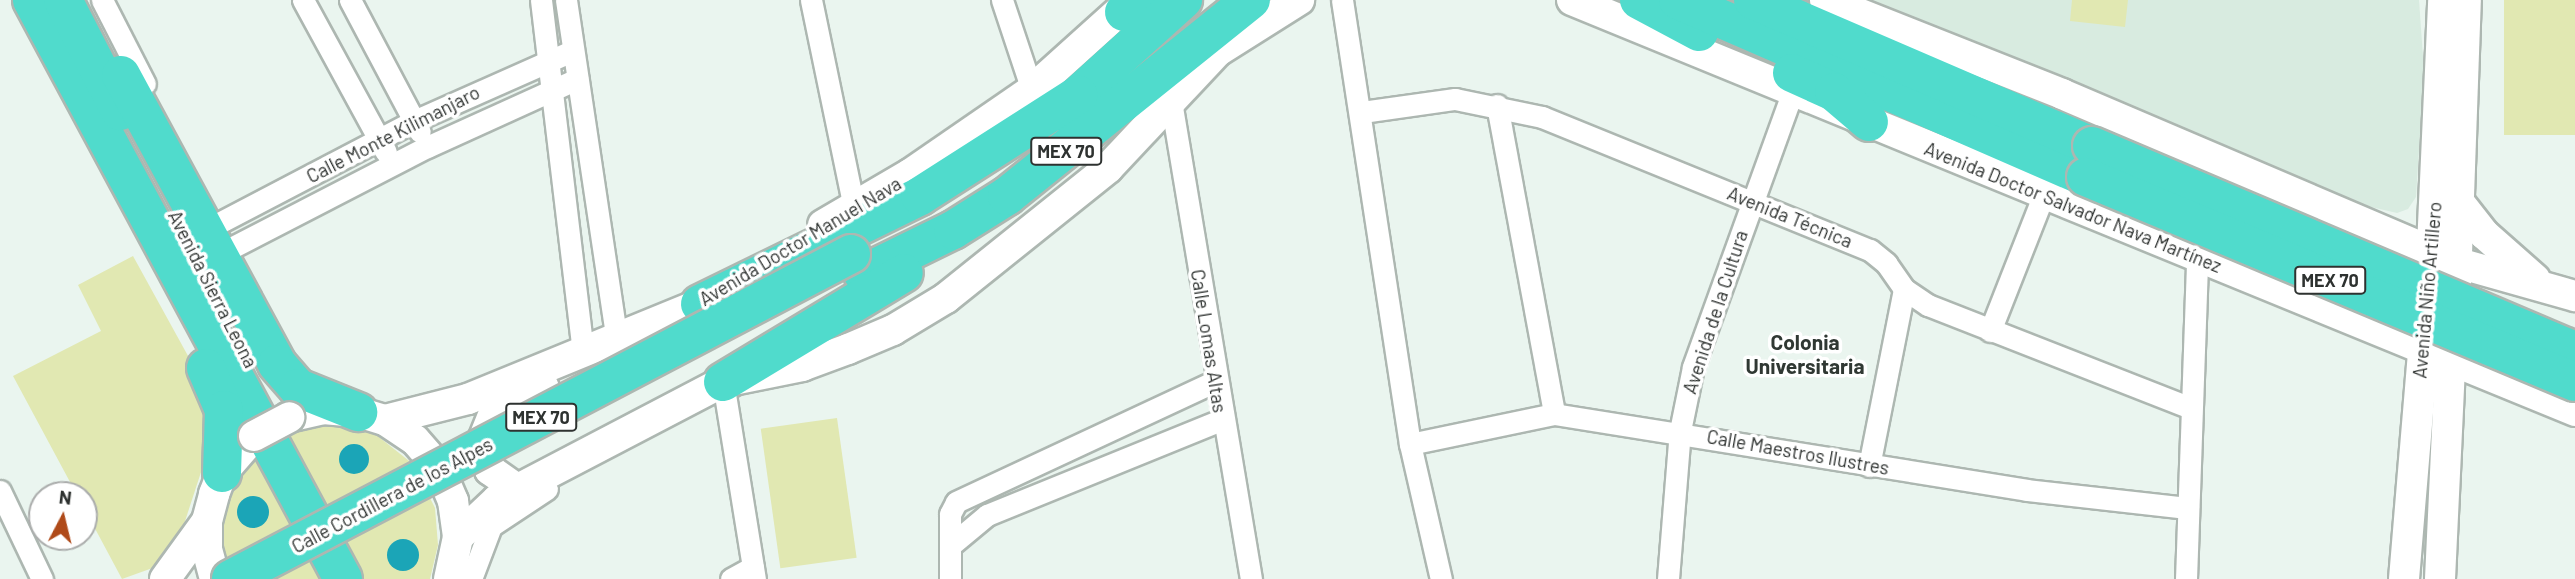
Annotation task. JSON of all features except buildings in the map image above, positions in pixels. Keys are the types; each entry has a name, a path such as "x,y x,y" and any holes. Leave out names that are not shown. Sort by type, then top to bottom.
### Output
{"highway":[{"name":"Avenida Sierra Leona","path":"32,0 343,579"},
{"name":"Avenida Sierra Leona","path":"63,0 362,579"},
{"path":"82,0 277,364 298,388 371,416"},
{"name":"MEX 70","path":"857,264 989,168 1078,95 1183,0"},
{"name":"MEX 70","path":"857,264 953,230 1007,196 1107,120 1251,0"},
{"path":"1639,0 1671,19 1834,92 1869,122"},
{"name":"Avenida Doctor Salvador Nava Martínez","path":"1678,0 2575,351"},
{"name":"Avenida Doctor Salvador Nava Martínez","path":"1753,0 2089,162 2575,382"},
{"path":"700,303 920,196 1078,95"},
{"path":"723,382 1049,184 1107,120"},
{"path":"112,151 114,194 219,391 225,422 222,473"},
{"name":"Calle Cordillera de los Alpes","path":"231,579 857,264"},
{"name":"Calle Cordillera de los Alpes","path":"276,579 857,264"}],"main road":[{"path":"458,537 497,500 610,438 723,382 802,366 848,349 893,330 946,298 1108,168 1217,51 1299,0"},
{"name":"Avenida Doctor Salvador Nava Martínez","path":"1572,0 1792,93 1869,122 2575,411"},
{"path":"1825,0 2062,94 2445,257 2575,296"},
{"name":"Avenida Niño Artillero","path":"2404,579 2436,353 2445,257 2447,200 2443,0"},
{"name":"Avenida Niño Artillero","path":"2447,200 2466,0"},
{"name":"Avenida Doctor Manuel Nava","path":"371,416 468,399 700,303 854,207 1032,90 1133,4"},
{"path":"2383,231 2413,220 2447,200 2508,259 2541,286"},
{"path":"2342,315 2368,273 2365,245 2350,217"},
{"path":"2509,385 2498,365 2498,334 2511,303 2541,286"},
{"path":"517,489 495,475 484,456 483,440 494,413 660,331 665,317"},
{"name":"Avenida Niño Artillero","path":"2436,353 2440,579"},
{"path":"165,579 207,521 222,473 254,436 289,416 323,409 371,416 415,440 439,468 453,501 458,537 449,579"},
{"path":"207,521 215,579"}],"street":[{"name":"Avenida Sierra Leona","path":"12,0 64,92 85,100"},
{"name":"Avenida Sierra Leona","path":"102,0 229,248 239,296"},
{"path":"303,0 394,163"},
{"path":"350,0 427,147"},
{"path":"541,0 583,351"},
{"path":"566,0 616,336"},
{"path":"811,0 854,207"},
{"path":"1002,0 1032,90"},
{"path":"1342,0 1362,112 1410,444 1441,579"},
{"name":"Calle Monte Kilimanjaro","path":"217,224 414,121 548,58 572,51"},
{"name":"Calle Monte Kilimanjaro","path":"229,248 394,163 577,79"},
{"name":"Avenida de la Cultura","path":"1668,579 1680,431 1693,367 1792,93"},
{"name":"Avenida Técnica","path":"1362,112 1455,99 1497,105 1542,117 1870,250 1886,263 1904,289 1928,305 2191,408"},
{"name":"Calle Lomas Altas","path":"1171,101 1221,420 1251,579"},
{"path":"1497,105 1554,414"},
{"path":"1990,331 2044,194"},
{"path":"2186,579 2197,258"},
{"path":"1869,466 1904,289"},
{"path":"950,579 950,514 956,502 1215,381"},
{"path":"723,382 754,573 731,579"},
{"name":"Calle Maestros Ilustres","path":"1410,444 1554,414 1680,431 1869,466 2027,490 2188,508"},
{"path":"951,545 987,515 1221,420"},
{"path":"471,579 491,526 587,465 610,438"},
{"path":"0,491 42,579"}],"shaded area":[{"path":"1858,0 2419,0 2424,71 2416,197 2408,209 2397,213 2341,200"}],"green space":[{"path":"2072,0 2128,0 2125,27 2070,21"},
{"path":"2504,0 2575,0 2575,135 2504,135"},
{"path":"133,256 220,414 172,561 122,579 98,534 98,481 69,481 13,376 101,331 78,285"},
{"path":"837,418 857,558 780,568 761,429"},
{"path":"313,425 370,430 413,464 435,508 438,545 430,579 230,579 219,539 222,505 231,484 265,447"}],"water":[{"path":"354,444 365,448 369,459 365,470 354,474 343,470 339,459 343,448"},
{"path":"253,496 264,501 269,512 264,523 253,528 242,523 237,512 242,501"},
{"path":"403,539 414,544 419,555 414,566 403,571 392,566 387,555 392,544"}],"district":[{"name":"Colonia Universitaria","path":"1805,354"}]}
